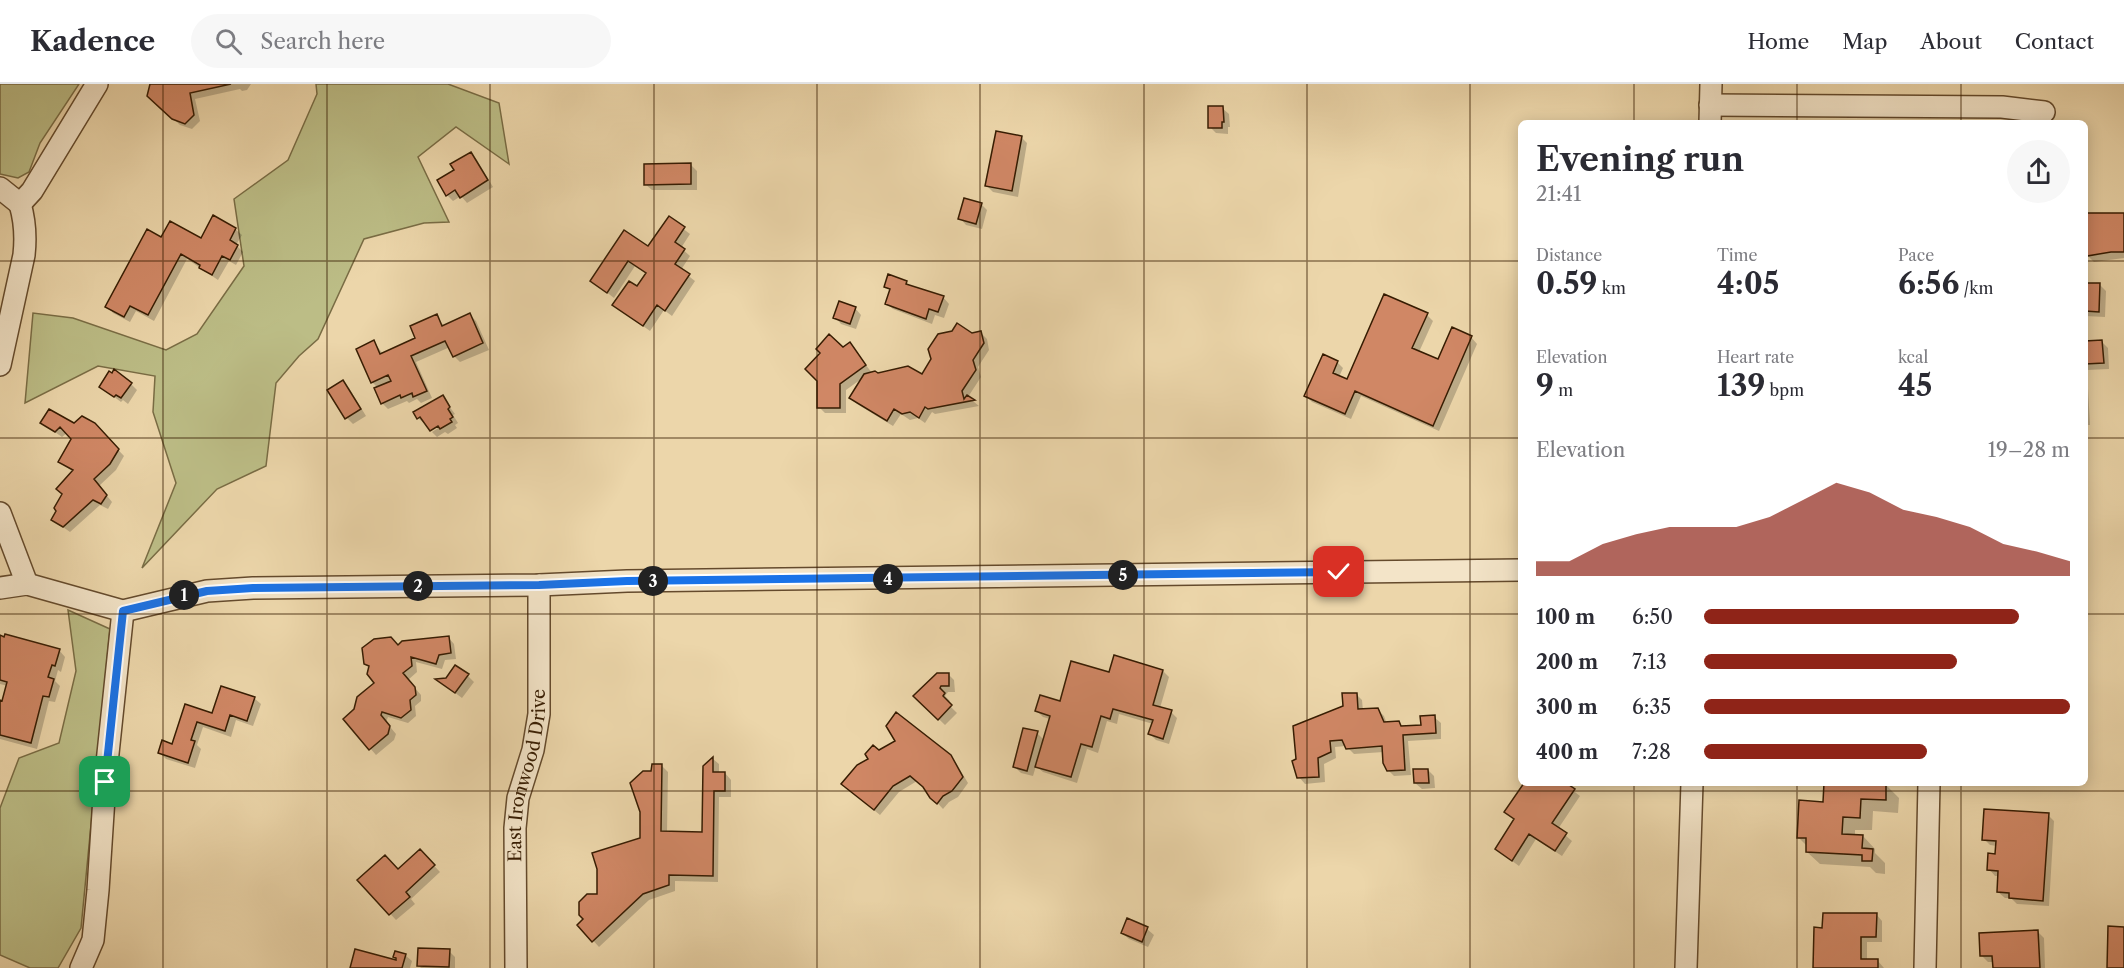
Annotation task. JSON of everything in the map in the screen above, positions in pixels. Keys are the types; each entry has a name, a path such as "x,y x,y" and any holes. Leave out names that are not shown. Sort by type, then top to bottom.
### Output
{"street":[{"path":"20,204 33,191 97,84"},
{"path":"1710,104 2002,107 2044,112"},
{"path":"0,188 20,204 24,223 24,255 0,365"},
{"path":"0,513 27,584"},
{"path":"0,588 27,584 123,611 207,591 253,588 1518,570"},
{"name":"East Ironwood Drive","path":"516,968 516,828 518,798 533,750 539,714 539,585"},
{"path":"81,968 93,940 105,782 123,611"},
{"path":"1686,968 1692,786"},
{"path":"1925,968 1929,786"}],"green space":[{"path":"0,84 79,84 40,143 29,172 18,178 0,174"},
{"path":"316,84 448,84 499,103 509,164 456,127 418,157 449,222 424,223 364,239 318,339 299,356 276,383 266,466 217,489 142,568 176,483 153,412 155,376 98,366 25,403 33,313 73,318 166,350 197,334 244,266 234,199 288,160 317,94"},
{"path":"68,610 110,629 81,928 58,968 30,968 0,955 0,808 19,758 59,743 76,671"}],"building":[{"path":"150,84 231,84 190,93 194,115 185,124 172,119 147,96"},
{"path":"1208,106 1223,106 1222,128 1208,128"},
{"path":"996,131 1022,136 1012,191 985,186"},
{"path":"471,152 488,180 460,198 455,190 446,196 437,180 454,170 450,164"},
{"path":"691,163 691,184 644,185 644,164"},
{"path":"964,198 982,203 976,224 958,219"},
{"path":"2088,213 2124,213 2124,252 2088,256"},
{"path":"213,215 236,228 230,240 238,245 230,260 222,256 212,275 181,254 148,315 130,306 124,317 105,307 147,229 161,237 170,221 201,238"},
{"path":"669,216 685,227 675,242 685,249 675,264 690,274 665,311 657,305 643,326 612,305 629,281 637,286 646,273 628,261 607,293 590,281 624,230 648,246"},
{"path":"888,274 907,281 906,284 944,296 938,312 929,309 926,319 885,304 890,289 884,287"},
{"path":"2088,283 2100,283 2099,312 2088,311"},
{"path":"1384,294 1428,313 1412,348 1438,359 1452,327 1472,336 1433,426 1355,391 1345,414 1304,396 1323,354 1338,361 1333,373 1347,379"},
{"path":"839,301 856,307 850,324 833,318"},
{"path":"470,313 483,343 453,357 445,341 411,356 427,391 413,397 412,393 401,398 400,395 381,404 374,388 391,381 388,375 371,383 356,349 374,340 380,354 415,338 410,326 437,314 442,326"},
{"path":"957,323 972,333 981,331 984,343 973,360 976,370 962,391 964,399 967,395 975,400 928,409 925,407 919,418 910,412 902,414 894,409 887,421 849,398 864,374 908,366 922,374 931,359 928,349 938,334 952,331"},
{"path":"829,334 843,347 850,342 866,365 840,384 840,408 817,408 817,381 805,369 820,353 816,349"},
{"path":"2102,340 2104,363 2088,364 2088,341"},
{"path":"114,369 132,383 121,398 116,395 114,397 99,387 109,371 112,373"},
{"path":"343,380 361,409 345,419 327,390"},
{"path":"443,395 450,407 448,409 453,417 450,419 452,422 440,429 438,426 430,431 420,417 417,419 413,412"},
{"path":"49,409 74,423 82,416 95,423 119,449 110,464 94,479 107,495 101,504 93,500 63,527 51,520 56,511 54,508 62,494 56,489 73,470 58,462 71,439 60,427 55,432 40,423"},
{"path":"5,634 60,649 55,666 52,665 48,677 54,679 49,697 43,696 31,743 0,735 0,700 2,701 7,682 0,680 0,635 4,637"},
{"path":"449,636 451,653 439,655 436,664 411,657 412,666 403,673 415,687 416,695 410,700 411,710 401,718 382,712 381,715 390,726 388,734 369,750 343,719 354,709 357,697 374,683 367,674 369,666 364,664 362,648 374,639 391,637 398,645 402,641"},
{"path":"1114,655 1163,670 1153,705 1172,710 1163,739 1148,734 1153,720 1113,709 1110,719 1101,716 1092,747 1081,744 1071,777 1035,767 1050,716 1035,711 1040,695 1060,701 1071,661 1109,672"},
{"path":"455,665 469,674 455,693 435,679 446,678"},
{"path":"937,673 949,673 949,686 940,688 945,693 943,696 952,705 938,720 913,696"},
{"path":"221,686 255,697 247,721 230,715 225,731 197,722 191,740 195,741 188,763 158,753 162,740 172,744 185,704 212,713"},
{"path":"1342,693 1357,693 1358,709 1378,708 1384,722 1399,721 1401,726 1421,725 1420,716 1435,715 1436,733 1403,735 1405,770 1387,771 1383,763 1382,746 1346,749 1342,740 1330,741 1331,752 1318,758 1319,777 1297,778 1292,761 1296,759 1293,726 1343,706"},
{"path":"896,712 951,755 963,777 937,804 910,776 893,786 874,810 841,784 857,765 868,759 865,754 873,745 879,750 895,741 886,726"},
{"path":"1023,728 1038,731 1027,771 1013,767"},
{"path":"713,757 713,772 725,772 725,791 714,791 713,876 669,875 669,885 643,894 592,942 577,925 583,919 579,915 579,902 587,894 597,894 597,869 592,853 640,838 640,812 630,783 643,771 651,771 652,764 662,764 661,831 702,832 703,766"},
{"path":"1413,769 1428,769 1429,783 1414,783"},
{"path":"1522,786 1570,786 1575,789 1552,823 1567,833 1555,851 1529,834 1512,861 1495,849 1514,819 1504,812"},
{"path":"1824,786 1886,786 1886,800 1861,799 1860,818 1843,817 1842,834 1863,835 1862,848 1873,849 1872,861 1862,861 1862,855 1806,852 1806,838 1797,838 1799,800 1823,802"},
{"path":"1984,809 2049,813 2043,901 2009,898 2009,893 1997,892 1998,871 1987,870 1988,853 1995,854 1996,841 1982,840"},
{"path":"420,849 435,865 406,892 410,897 389,915 357,880 385,855 398,869"},
{"path":"1823,913 1877,913 1876,937 1861,937 1861,959 1878,959 1878,968 1813,968 1814,927 1822,928"},
{"path":"1127,918 1148,927 1142,942 1121,933"},
{"path":"2108,926 2124,927 2124,968 2107,968"},
{"path":"2038,930 2040,968 1993,968 1992,956 1980,956 1979,933"},
{"path":"418,948 450,949 449,967 417,966"},
{"path":"355,949 396,960 393,957 395,951 406,954 402,968 350,968"}],"route":[{"path":"105,782 123,611 207,591 316,586 539,585 627,581 1339,572"}]}
